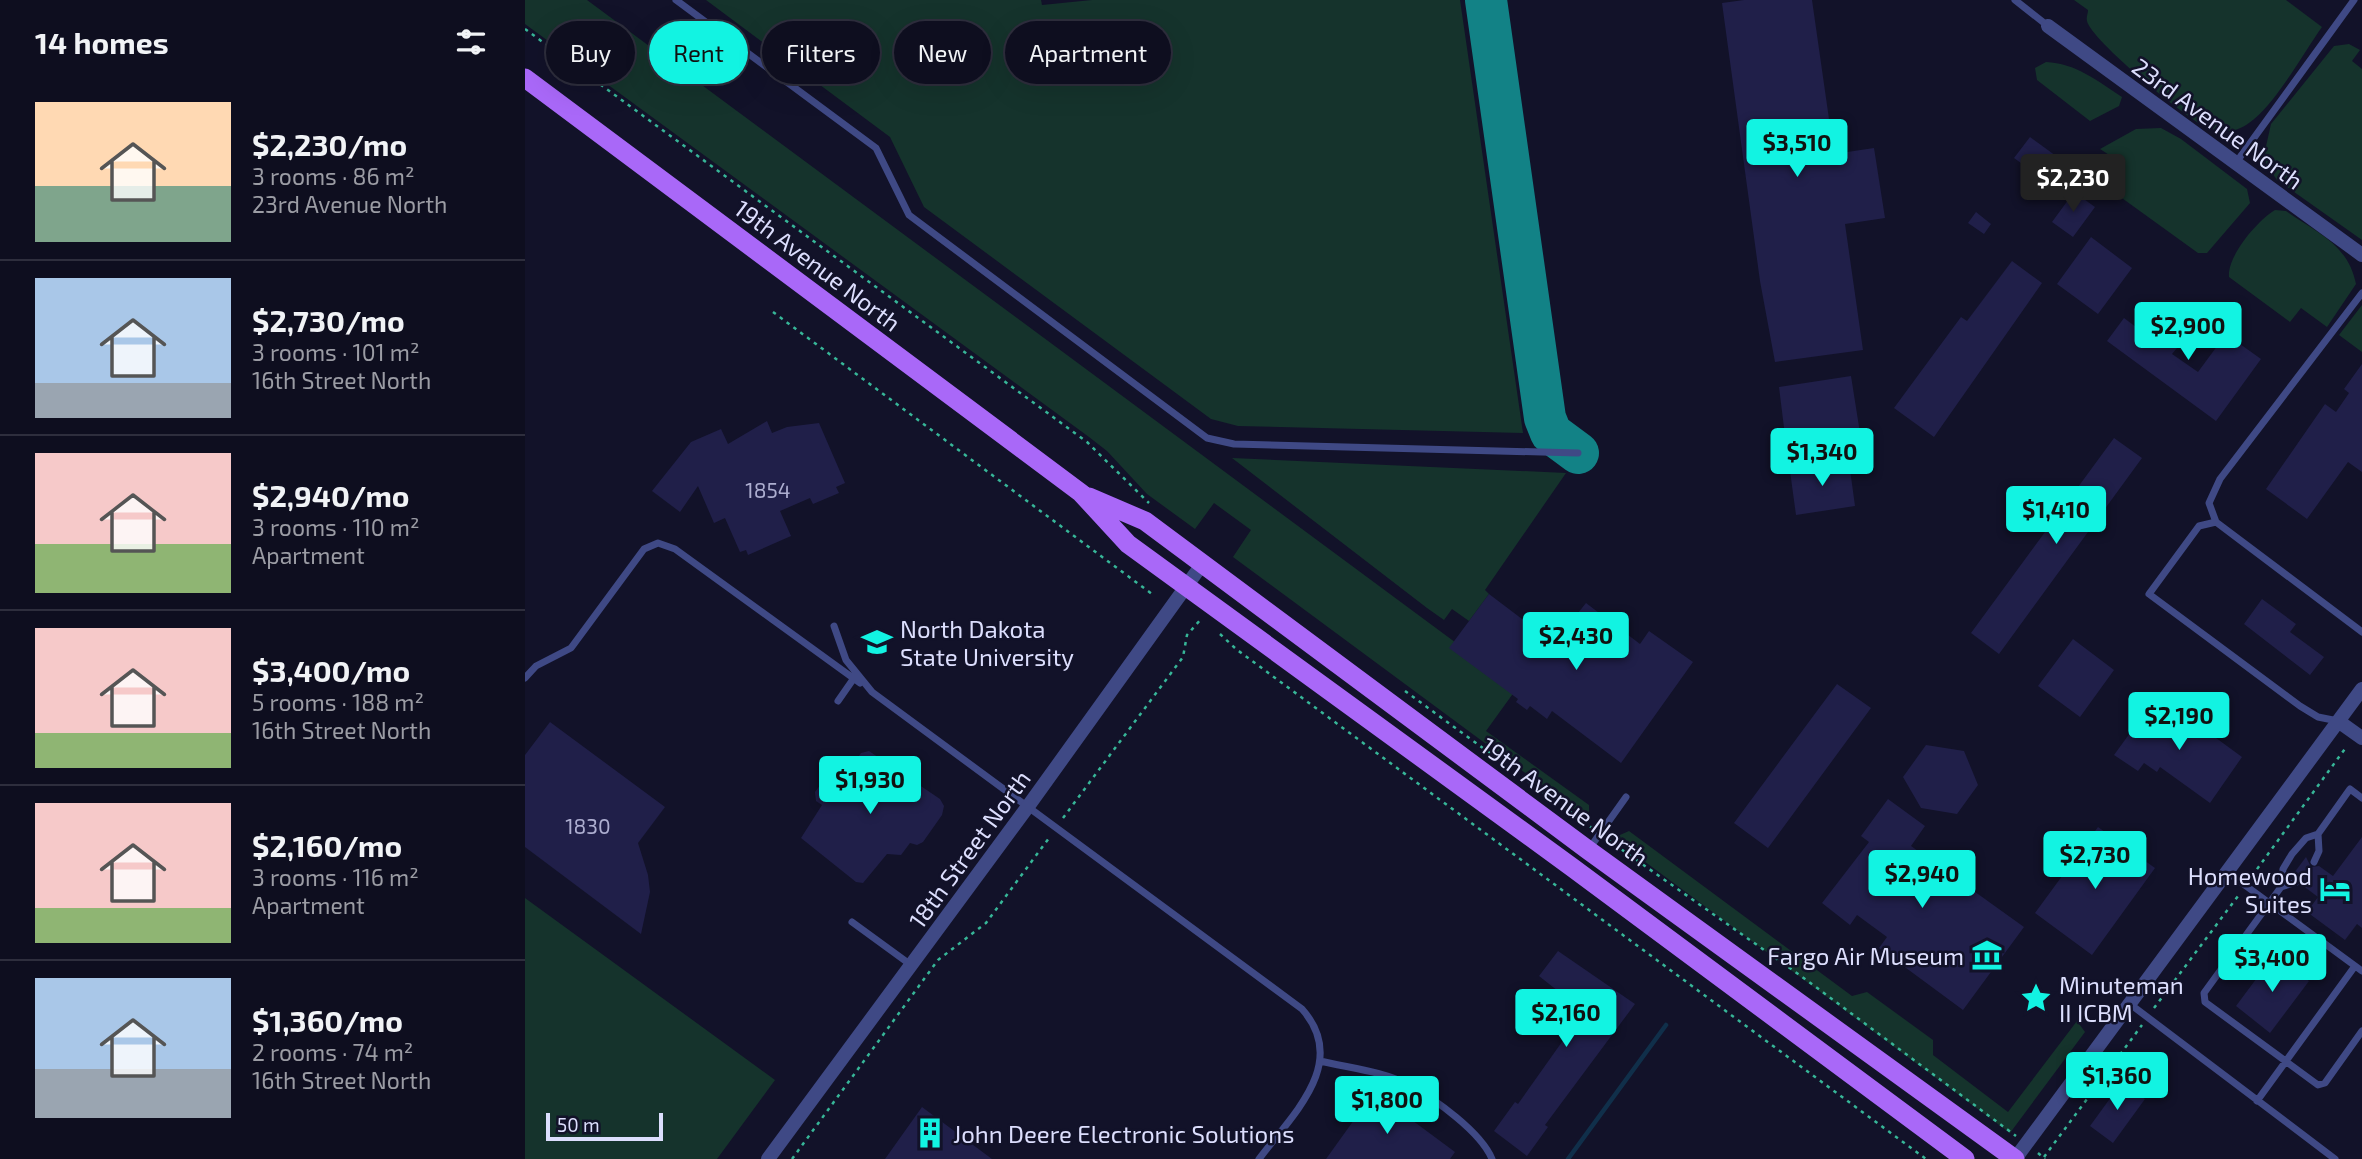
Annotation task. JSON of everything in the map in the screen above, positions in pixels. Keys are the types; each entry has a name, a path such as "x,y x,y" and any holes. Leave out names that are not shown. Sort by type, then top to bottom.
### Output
{"main road":[{"name":"19th Avenue North","path":"525,78 1081,493 1128,544 1965,1159"},
{"name":"19th Avenue North","path":"1081,493 1145,521 1593,841 2019,1154"}],"street":[{"name":"23rd Avenue North","path":"2048,26 2362,255"},
{"name":"18th Street North","path":"768,1159 1030,805 1203,564"},
{"path":"2019,1154 2362,689"},
{"path":"2338,721 2358,736"}],"lane":[{"path":"676,0 876,148 909,215 1207,438 1234,444 1579,453"},
{"path":"2015,0 2048,26"},
{"path":"2234,164 2354,0"},
{"path":"2362,293 2220,479 2209,503 2216,522 2362,632"},
{"path":"2216,522 2199,526 2149,594 2301,706 2318,717 2338,721"},
{"path":"525,678 536,666 571,648 644,549 658,543 675,549 1030,805 1303,1009 1319,1034 1320,1061 1310,1090 1259,1159"},
{"path":"834,626 846,660 872,692"},
{"path":"838,701 854,678"},
{"path":"2362,798 2350,789 2318,834 2306,838 2292,854 2283,869 2281,887 2204,993 2205,1002 2318,1085 2325,1083 2362,1031"},
{"path":"1593,841 1626,797"},
{"path":"2314,862 2319,851 2318,834"},
{"path":"2227,872 2359,969 2257,1101"},
{"path":"2281,887 2297,881"},
{"path":"852,922 911,965"},
{"path":"2129,1003 2335,1159"},
{"path":"1320,1061 1381,1075 1409,1085 1474,1132 1492,1159"}],"path":[{"path":"525,29 1087,442 1155,507"},
{"path":"773,312 1152,594"},
{"path":"792,1159 938,960 986,923 1183,657 1187,635 1195,623 1201,619 1206,620"},
{"path":"1216,630 1247,658 1926,1159"},
{"path":"1399,687 1593,841 1801,976 2019,1154 2045,1158 2358,736"}],"green space":[{"path":"525,0 587,0 615,21 546,21 546,39 525,24"},
{"path":"706,0 1041,0 1042,5 1092,0 1460,0 1523,433 1238,426 1211,419 924,207 890,137 819,84 880,84 880,21 762,21 762,42 748,31 748,21 734,21"},
{"path":"2074,0 2286,0 2322,27 2284,84 2261,112 2238,129 2222,131 2196,121 2121,61 2092,31 2087,21 2088,10"},
{"path":"635,36 649,46 649,84 701,84 1517,688 1486,731 1589,805 1589,820 1233,557 1251,530 1214,503 1195,529 1147,494 1107,451 607,84 635,84"},
{"path":"2349,44 2360,50 2352,61 2362,69 2362,240 2277,180 2266,164 2265,151 2271,124 2334,46"},
{"path":"2046,62 2076,69 2095,79 2122,97 2119,106 2090,121 2037,80 2035,68"},
{"path":"2161,128 2181,139 2247,189 2250,203 2207,253 2198,253 2108,188 2123,164 2100,149 2136,129"},
{"path":"2275,210 2286,211 2320,233 2339,249 2352,270 2356,284 2327,327 2301,308 2290,322 2229,277 2238,249 2260,222"},
{"path":"2362,305 2362,352 2339,335"},
{"path":"1232,458 1566,473 1485,590 1489,594 1469,621 1452,609 1444,620"},
{"path":"1629,831 1852,996 1867,992 1933,1040 1933,1055 2008,1112 2077,1021 2085,1032 2010,1133 1613,838"},
{"path":"525,898 775,1080 717,1159 525,1159"}],"building":[{"path":"1744,0 1812,0 1834,154 1874,148 1885,218 1845,224 1863,350 1775,362 1760,281 1722,3"},
{"path":"2030,137 2063,161 2047,182 2014,158"},
{"path":"2074,192 2095,207 2073,237 2052,222"},
{"path":"1976,212 1991,224 1984,234 1968,223"},
{"path":"2091,237 2132,268 2098,314 2057,284"},
{"path":"2012,261 2042,283 1934,437 1894,408 1961,317 1967,321"},
{"path":"2176,303 2186,305 2192,315 2189,325 2165,340 2177,348 2172,354 2198,372 2226,334 2261,359 2216,421 2107,341 2124,318 2148,336 2153,330 2160,336 2167,308"},
{"path":"2362,364 2362,472 2348,462 2307,519 2266,489 2325,404 2336,412 2349,393 2344,389"},
{"path":"1851,376 1860,433 1786,444 1779,387"},
{"path":"767,421 772,433 787,427 819,423 845,483 836,487 839,493 813,504 810,498 780,511 791,536 748,555 746,550 740,552 725,518 714,523 698,486 680,512 652,491 691,442 721,429 728,444"},
{"path":"2114,438 2142,458 1999,654 1971,633"},
{"path":"1849,462 1855,506 1796,515 1790,471"},
{"path":"1489,594 1554,643 1586,603 1640,644 1649,631 1693,662 1621,763 1552,711 1547,719 1530,706 1527,710 1516,702 1518,699 1449,648"},
{"path":"2262,599 2296,624 2290,632 2324,657 2310,675 2244,624"},
{"path":"2073,639 2114,670 2080,717 2038,686"},
{"path":"1837,684 1871,708 1768,848 1734,823"},
{"path":"2154,700 2193,729 2197,724 2242,757 2210,803 2160,767 2157,772 2144,763 2138,771 2114,755"},
{"path":"550,722 665,807 638,843 648,875 650,892 641,934 525,847 525,755"},
{"path":"1926,745 1964,751 1978,785 1957,814 1921,808 1903,777"},
{"path":"869,751 940,799 944,806 942,815 923,842 917,845 910,843 901,855 887,854 863,883 856,882 801,838 822,805 816,801 815,792 834,766 851,767 861,753"},
{"path":"1888,799 1925,826 1911,846 2024,927 1963,1010 1879,948 1887,937 1857,915 1850,925 1822,903 1869,842 1861,836"},
{"path":"2098,827 2155,868 2092,955 2035,913"},
{"name":"Homewood Suites","path":"2362,837 2362,928 2357,924 2345,940 2307,912 2318,897 2302,885 2301,877 2291,877 2306,857 2311,867 2319,866 2333,876"},
{"path":"1558,951 1635,1004 1545,1125 1548,1127 1527,1156 1494,1131 1515,1102 1518,1104 1564,1039 1553,1031 1573,1003 1539,976"},
{"path":"2274,955 2309,981 2270,1033 2236,1006"},
{"path":"2122,1082 2145,1099 2113,1143 2090,1126"},
{"path":"1374,1092 1455,1152 1450,1159 1326,1159"},
{"name":"John Deere Electronic Solutions","path":"922,1107 992,1159 885,1159"}],"waterway":[{"path":"1568,1159 1666,1025"}],"taxiway":[{"path":"1486,0 1545,418 1551,433 1578,453"}],"place":[{"name":"North Dakota State University","path":"877,642"},
{"name":"Homewood Suites","path":"2335,889"},
{"name":"Fargo Air Museum","path":"1987,955"},
{"name":"Minuteman II ICBM","path":"2036,998"},
{"name":"John Deere Electronic Solutions","path":"930,1133"}]}
